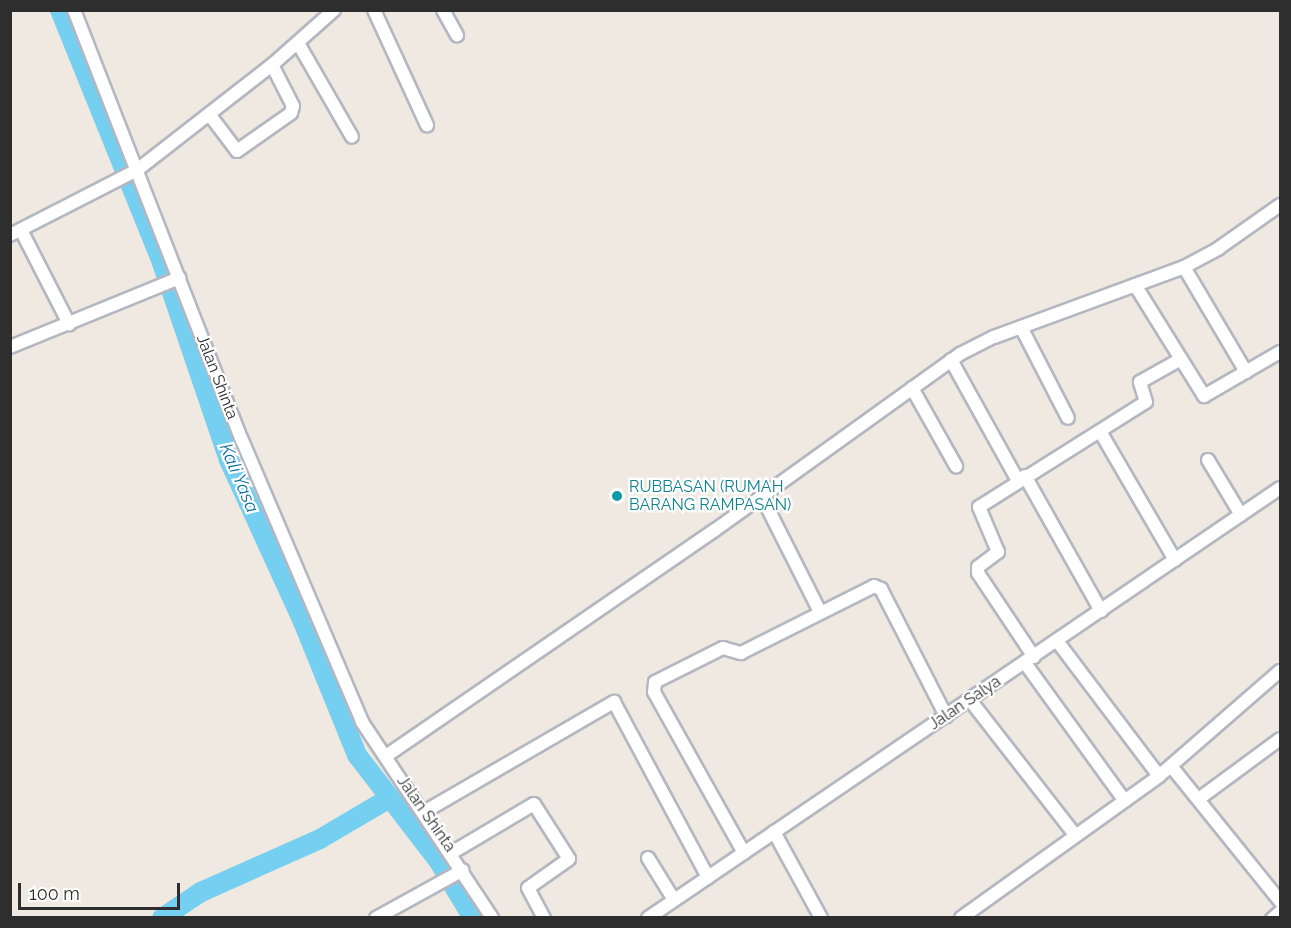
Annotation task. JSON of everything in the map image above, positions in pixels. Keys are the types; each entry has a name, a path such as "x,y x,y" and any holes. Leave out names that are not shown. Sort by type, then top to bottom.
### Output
{"street":[{"name":"Jalan Shinta","path":"74,10 131,173 173,280 363,722 453,852 462,871 492,918"},
{"path":"69,324 16,233 131,173 272,65 334,10"},
{"path":"374,10 427,125"},
{"path":"443,10 457,35"},
{"path":"298,43 352,137"},
{"path":"209,114 233,149 239,151 291,113 293,106 272,65"},
{"path":"386,756 762,497 951,360 974,346 1021,327 1184,267 1219,248 1281,205"},
{"path":"1184,267 1246,372"},
{"path":"10,347 173,280"},
{"path":"1135,285 1179,360 1204,396 1281,352"},
{"path":"1021,327 1068,418"},
{"path":"951,360 1101,611"},
{"path":"1125,801 1029,660 977,570 998,552 979,507 1022,478 1101,433 1147,401 1140,382 1179,360"},
{"path":"912,388 956,466"},
{"path":"1101,433 1175,560"},
{"path":"1208,460 1240,515"},
{"name":"Jalan Salya","path":"648,918 1281,488"},
{"path":"762,497 820,612"},
{"path":"744,853 653,683 723,648 741,653 868,587 878,586 946,716"},
{"path":"1057,641 1159,776"},
{"path":"961,918 1159,776 1281,671"},
{"path":"970,700 1076,834"},
{"path":"424,812 614,702 708,877"},
{"path":"1200,798 1281,739"},
{"path":"1171,766 1200,798 1281,901"},
{"path":"453,852 534,804 569,859 528,888 544,918"},
{"path":"774,832 821,918"},
{"path":"648,858 674,900"},
{"path":"376,918 462,871"},
{"path":"1270,918 1281,909"}],"waterway":[{"name":"Kali Yasa","path":"60,10 162,263 229,460 303,622 357,755 438,860 473,918"},
{"path":"162,918 201,892 320,839 388,799"}],"place":[{"name":"RUBBASAN (RUMAH BARANG RAMPASAN)","path":"617,496"}]}
